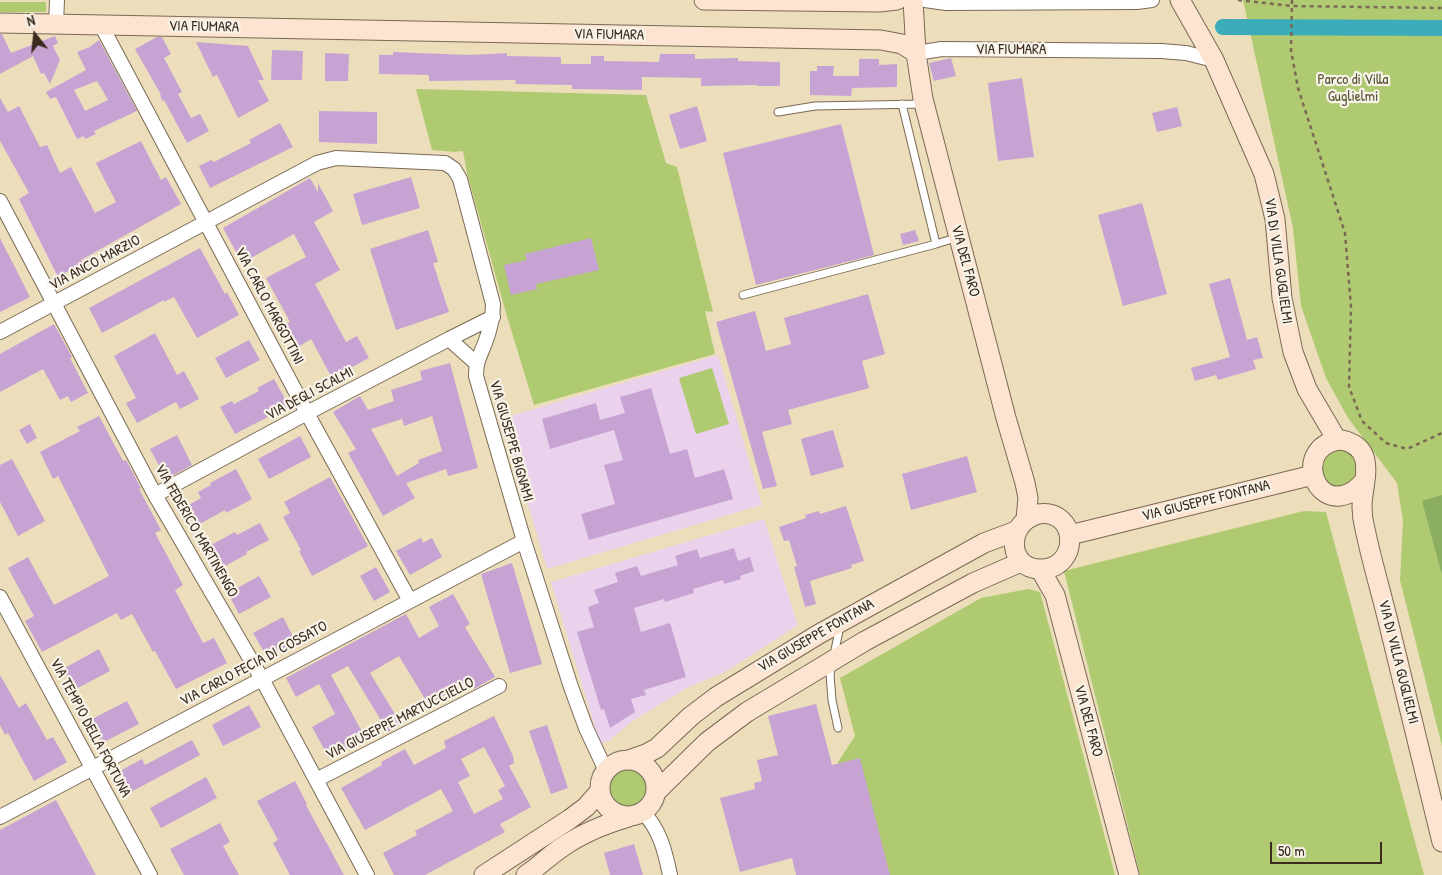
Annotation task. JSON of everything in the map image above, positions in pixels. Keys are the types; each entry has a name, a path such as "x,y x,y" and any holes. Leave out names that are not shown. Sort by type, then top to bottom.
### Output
{"street":[{"path":"56,24 57,0"},
{"path":"704,0 878,2 896,0"},
{"name":"VIA DEL FARO","path":"913,0 916,53 924,104 1025,483 1028,498 1021,525"},
{"path":"925,0 946,3 1137,2 1152,0"},
{"name":"VIA DI VILLA GUGLIELMI","path":"1180,0 1214,60 1257,156 1269,192 1276,230 1284,309 1293,352 1307,389 1337,440"},
{"name":"VIA FIUMARA","path":"0,23 881,40 902,44 916,53 942,49 1161,51 1186,53 1214,60"},
{"name":"VIA CARLO MARGOTTINI","path":"101,25 307,413 410,600"},
{"name":"VIA GIUSEPPE BIGNAMI","path":"206,222 326,160 336,158 445,163 454,169 460,179 493,304 493,317 486,342 476,363 476,376 524,540 576,702 606,771"},
{"name":"VIA FEDERICO MARTINENGO","path":"0,202 155,495 262,679 367,875"},
{"name":"VIA ANCO MARZIO","path":"0,332 206,222"},
{"name":"VIA DEGLI SCALMI","path":"155,495 307,413 493,317"},
{"path":"449,339 476,363"},
{"path":"1337,440 1347,441 1359,449 1366,461 1365,480 1351,493 1337,496 1327,494 1317,484 1313,475 1312,465 1317,453 1326,445 1337,440"},
{"name":"VIA GIUSEPPE FONTANA","path":"1070,535 1313,475"},
{"name":"VIA DI VILLA GUGLIELMI","path":"1365,480 1362,505 1364,528 1390,626 1442,842"},
{"path":"1043,514 1053,515 1064,522 1070,535 1069,551 1064,560 1056,566 1040,569 1030,567 1021,562 1014,543 1021,525 1043,514"},
{"name":"VIA GIUSEPPE FONTANA","path":"628,760 657,748 690,716 716,697 842,620 1021,525"},
{"name":"VIA CARLO FECIA DI COSSATO","path":"0,817 524,540"},
{"name":"VIA GIUSEPPE FONTANA","path":"656,792 723,729 747,712 832,660 973,583 1021,562"},
{"name":"VIA DEL FARO","path":"1040,569 1055,595 1129,875"},
{"name":"VIA TEMPIO DELLA FORTUNA","path":"0,597 150,875"},
{"name":"VIA GIUSEPPE MARTUCCIELLO","path":"316,780 499,686"},
{"path":"522,850 530,874 559,849 579,836 605,824 636,814 649,807 656,792 656,783 652,774 638,762 628,760 620,761 606,771 600,784 602,799 606,807 613,812 636,814 651,821 660,836 670,875"},
{"path":"484,875 578,813 600,791"}],"lane":[{"path":"902,104 936,244"},
{"path":"778,112 814,106 924,104"},
{"path":"743,295 959,238"},
{"path":"838,728 830,690 830,674 842,620"}],"path":[{"path":"1238,0 1292,6 1442,8"},
{"path":"1292,0 1291,50 1298,88 1345,233 1351,307 1349,387 1362,421 1386,443 1407,449 1442,433"}],"shaded area":[{"path":"718,355 762,505 547,569 503,418"},
{"path":"764,519 798,625 725,672 687,688 631,722 609,741 601,743 551,582"}],"green space":[{"name":"Parco di Villa Guglielmi","path":"1243,0 1442,0 1442,746 1400,580 1403,521 1397,483 1348,418 1326,378 1301,306 1293,228"},
{"path":"0,2 46,2 46,12 0,12"},
{"path":"416,89 646,95 666,163 677,167 713,312 705,311 715,354 534,405 506,313 467,173 463,151 432,150"},
{"path":"712,368 729,424 696,434 679,378"},
{"path":"1342,448 1355,454 1361,471 1349,489 1325,484 1319,466 1325,454"},
{"path":"1442,495 1442,575 1422,501"},
{"path":"1304,511 1326,512 1424,875 1140,875 1064,571"},
{"path":"1028,589 1040,592 1115,875 867,875 838,762 855,736 840,678 981,598"},
{"path":"628,770 642,775 647,789 642,803 628,808 614,803 609,789 614,775"}],"building":[{"path":"0,34 2,34 11,53 55,36 58,43 53,46 60,60 50,84 44,73 41,74 33,56 0,74"},
{"path":"157,37 162,37 171,54 164,58 182,92 178,94 191,118 200,114 209,131 187,143 164,100 162,101 160,93 135,49"},
{"path":"99,40 137,111 94,131 96,134 85,139 84,136 77,139 56,97 50,99 46,92 86,70 77,52 90,47","holes":["97,81 108,100 85,111 74,90"]},
{"path":"196,42 248,46 264,80 258,80 269,101 238,118 217,75 213,77"},
{"path":"272,50 303,51 302,80 271,80"},
{"path":"393,52 469,55 507,53 507,56 561,57 561,64 591,64 591,56 604,56 604,61 659,62 660,54 695,54 695,59 738,58 738,61 780,62 780,86 701,86 701,78 642,77 642,90 572,89 572,85 515,84 516,80 429,81 429,75 379,74 379,55 393,55"},
{"path":"325,53 349,54 348,81 325,81"},
{"path":"951,58 956,76 934,81 929,63"},
{"path":"859,59 879,59 879,65 897,64 897,87 852,88 851,96 810,95 810,71 817,71 817,66 834,66 833,76 859,76"},
{"path":"1022,78 1034,157 998,161 988,83"},
{"path":"0,98 8,112 19,106 40,147 47,145 60,173 71,167 95,213 116,202 96,163 141,141 161,180 166,177 181,204 81,260 83,263 58,277 19,199 29,193 0,141"},
{"path":"697,106 707,141 680,149 669,115"},
{"path":"1177,107 1182,126 1157,132 1152,113"},
{"path":"319,111 377,112 377,144 319,142"},
{"path":"280,123 293,147 210,188 199,166 211,160 214,162 251,143 249,140"},
{"path":"841,124 874,255 756,285 723,153"},
{"path":"411,177 420,208 362,225 353,194"},
{"path":"310,178 318,192 318,183 333,211 314,222 340,270 315,284 346,342 357,336 369,358 332,378 311,339 298,347 285,324 290,322 266,278 306,257 294,234 242,263 223,228"},
{"path":"1142,203 1167,294 1123,306 1098,215"},
{"path":"428,230 438,262 433,263 449,312 396,330 370,249"},
{"path":"915,230 919,241 903,245 900,234"},
{"path":"0,238 30,297 0,312"},
{"path":"591,238 599,270 536,284 537,289 511,295 504,265 527,260 525,254"},
{"path":"200,248 225,294 227,292 239,315 197,338 174,297 164,302 164,300 102,333 89,308"},
{"path":"1230,278 1247,340 1257,337 1263,358 1253,360 1256,369 1218,380 1216,375 1195,381 1191,368 1230,357 1209,284"},
{"path":"868,294 885,354 862,361 869,388 788,410 792,424 762,432 777,486 763,489 716,322 755,311 766,351 791,344 784,318"},
{"path":"54,324 72,357 70,358 88,393 71,402 68,396 60,400 43,369 0,392 0,354"},
{"path":"155,333 177,375 184,371 199,399 180,409 176,402 137,423 126,403 136,398 114,356"},
{"path":"249,340 260,360 226,378 215,358"},
{"path":"450,363 478,468 448,476 446,469 406,483 415,498 383,516 348,453 356,449 333,412 360,396 368,410 394,401 391,390 422,380 420,371","holes":["432,416 442,451 418,460 419,463 397,476 371,429 402,419 404,426"]},
{"path":"274,379 289,406 235,434 220,407 232,401 234,404 259,391 257,388"},
{"path":"651,388 670,454 687,449 695,478 724,469 733,499 589,540 581,514 615,504 604,465 623,460 614,430 550,449 542,419 596,403 600,420 625,413 620,397"},
{"path":"99,416 123,461 126,460 161,530 155,533 183,585 175,590 203,643 214,638 227,663 176,689 132,614 121,620 117,613 42,652 25,621 34,616 8,568 28,557 54,605 109,576 58,476 53,479 40,452 80,431 77,427"},
{"path":"30,424 37,438 27,444 19,430"},
{"path":"833,430 844,467 811,476 801,439"},
{"path":"177,435 192,465 166,479 150,449"},
{"path":"300,436 311,457 269,479 258,459"},
{"path":"967,456 977,492 911,510 902,474"},
{"path":"12,459 45,521 18,536 0,502 0,465"},
{"path":"236,469 252,499 226,513 225,510 196,526 185,507 201,498 198,492 211,485 210,483"},
{"path":"330,477 368,546 312,576 299,551 301,550 283,517 290,513 284,502"},
{"path":"846,506 864,561 851,565 852,568 810,581 816,604 805,607 794,567 797,566 789,540 784,541 779,527 806,518 805,515 819,511 820,514"},
{"path":"260,523 269,540 216,571 204,549 235,532 237,535"},
{"path":"421,538 423,543 432,538 442,557 410,575 396,551"},
{"path":"734,548 738,561 750,557 754,571 740,576 741,579 724,584 723,580 693,589 694,593 665,602 664,599 634,608 641,632 670,623 686,677 644,690 646,695 631,699 635,712 610,728 604,709 601,710 577,632 594,627 588,607 599,603 594,590 618,582 615,573 637,566 641,576 678,565 675,556 697,549 700,558"},
{"path":"512,563 542,664 510,673 481,574"},
{"path":"376,567 390,592 374,601 360,576"},
{"path":"259,576 271,597 239,614 228,593"},
{"path":"453,594 470,624 465,627 495,677 474,689 469,681 428,704 399,656 370,673 401,724 388,732 348,666 331,675 366,739 329,758 312,727 335,714 319,684 296,697 286,678 406,614 419,638 439,626 429,607"},
{"path":"283,617 296,642 267,657 253,633"},
{"path":"99,649 110,671 74,690 63,669"},
{"path":"0,675 19,708 26,703 47,740 53,737 67,762 34,781 8,733 5,735 0,725"},
{"path":"127,701 139,724 102,743 90,720"},
{"path":"816,704 832,765 860,758 890,875 796,875 792,858 740,872 720,798 755,789 754,783 762,781 757,760 778,755 768,716"},
{"path":"249,705 261,727 223,746 212,725"},
{"path":"494,716 513,756 514,763 509,766 531,807 500,824 505,832 425,875 394,875 383,853 417,835 415,831 453,811 441,789 365,830 341,788 382,765 381,762 405,749 414,765 446,748 444,741","holes":["484,747 505,786 498,790 503,799 474,814 458,782 470,776 461,759"]},
{"path":"547,725 568,788 551,794 529,731"},
{"path":"192,740 200,755 131,792 120,771 142,759 145,765"},
{"path":"206,777 217,798 161,828 150,808"},
{"path":"295,781 344,875 290,875 273,843 278,840 257,801"},
{"path":"56,800 96,875 0,875 0,830"},
{"path":"220,823 230,842 223,846 239,875 184,875 170,849"},
{"path":"634,844 643,875 610,875 604,853"}],"waterway":[{"path":"1223,27 1442,28"}]}
